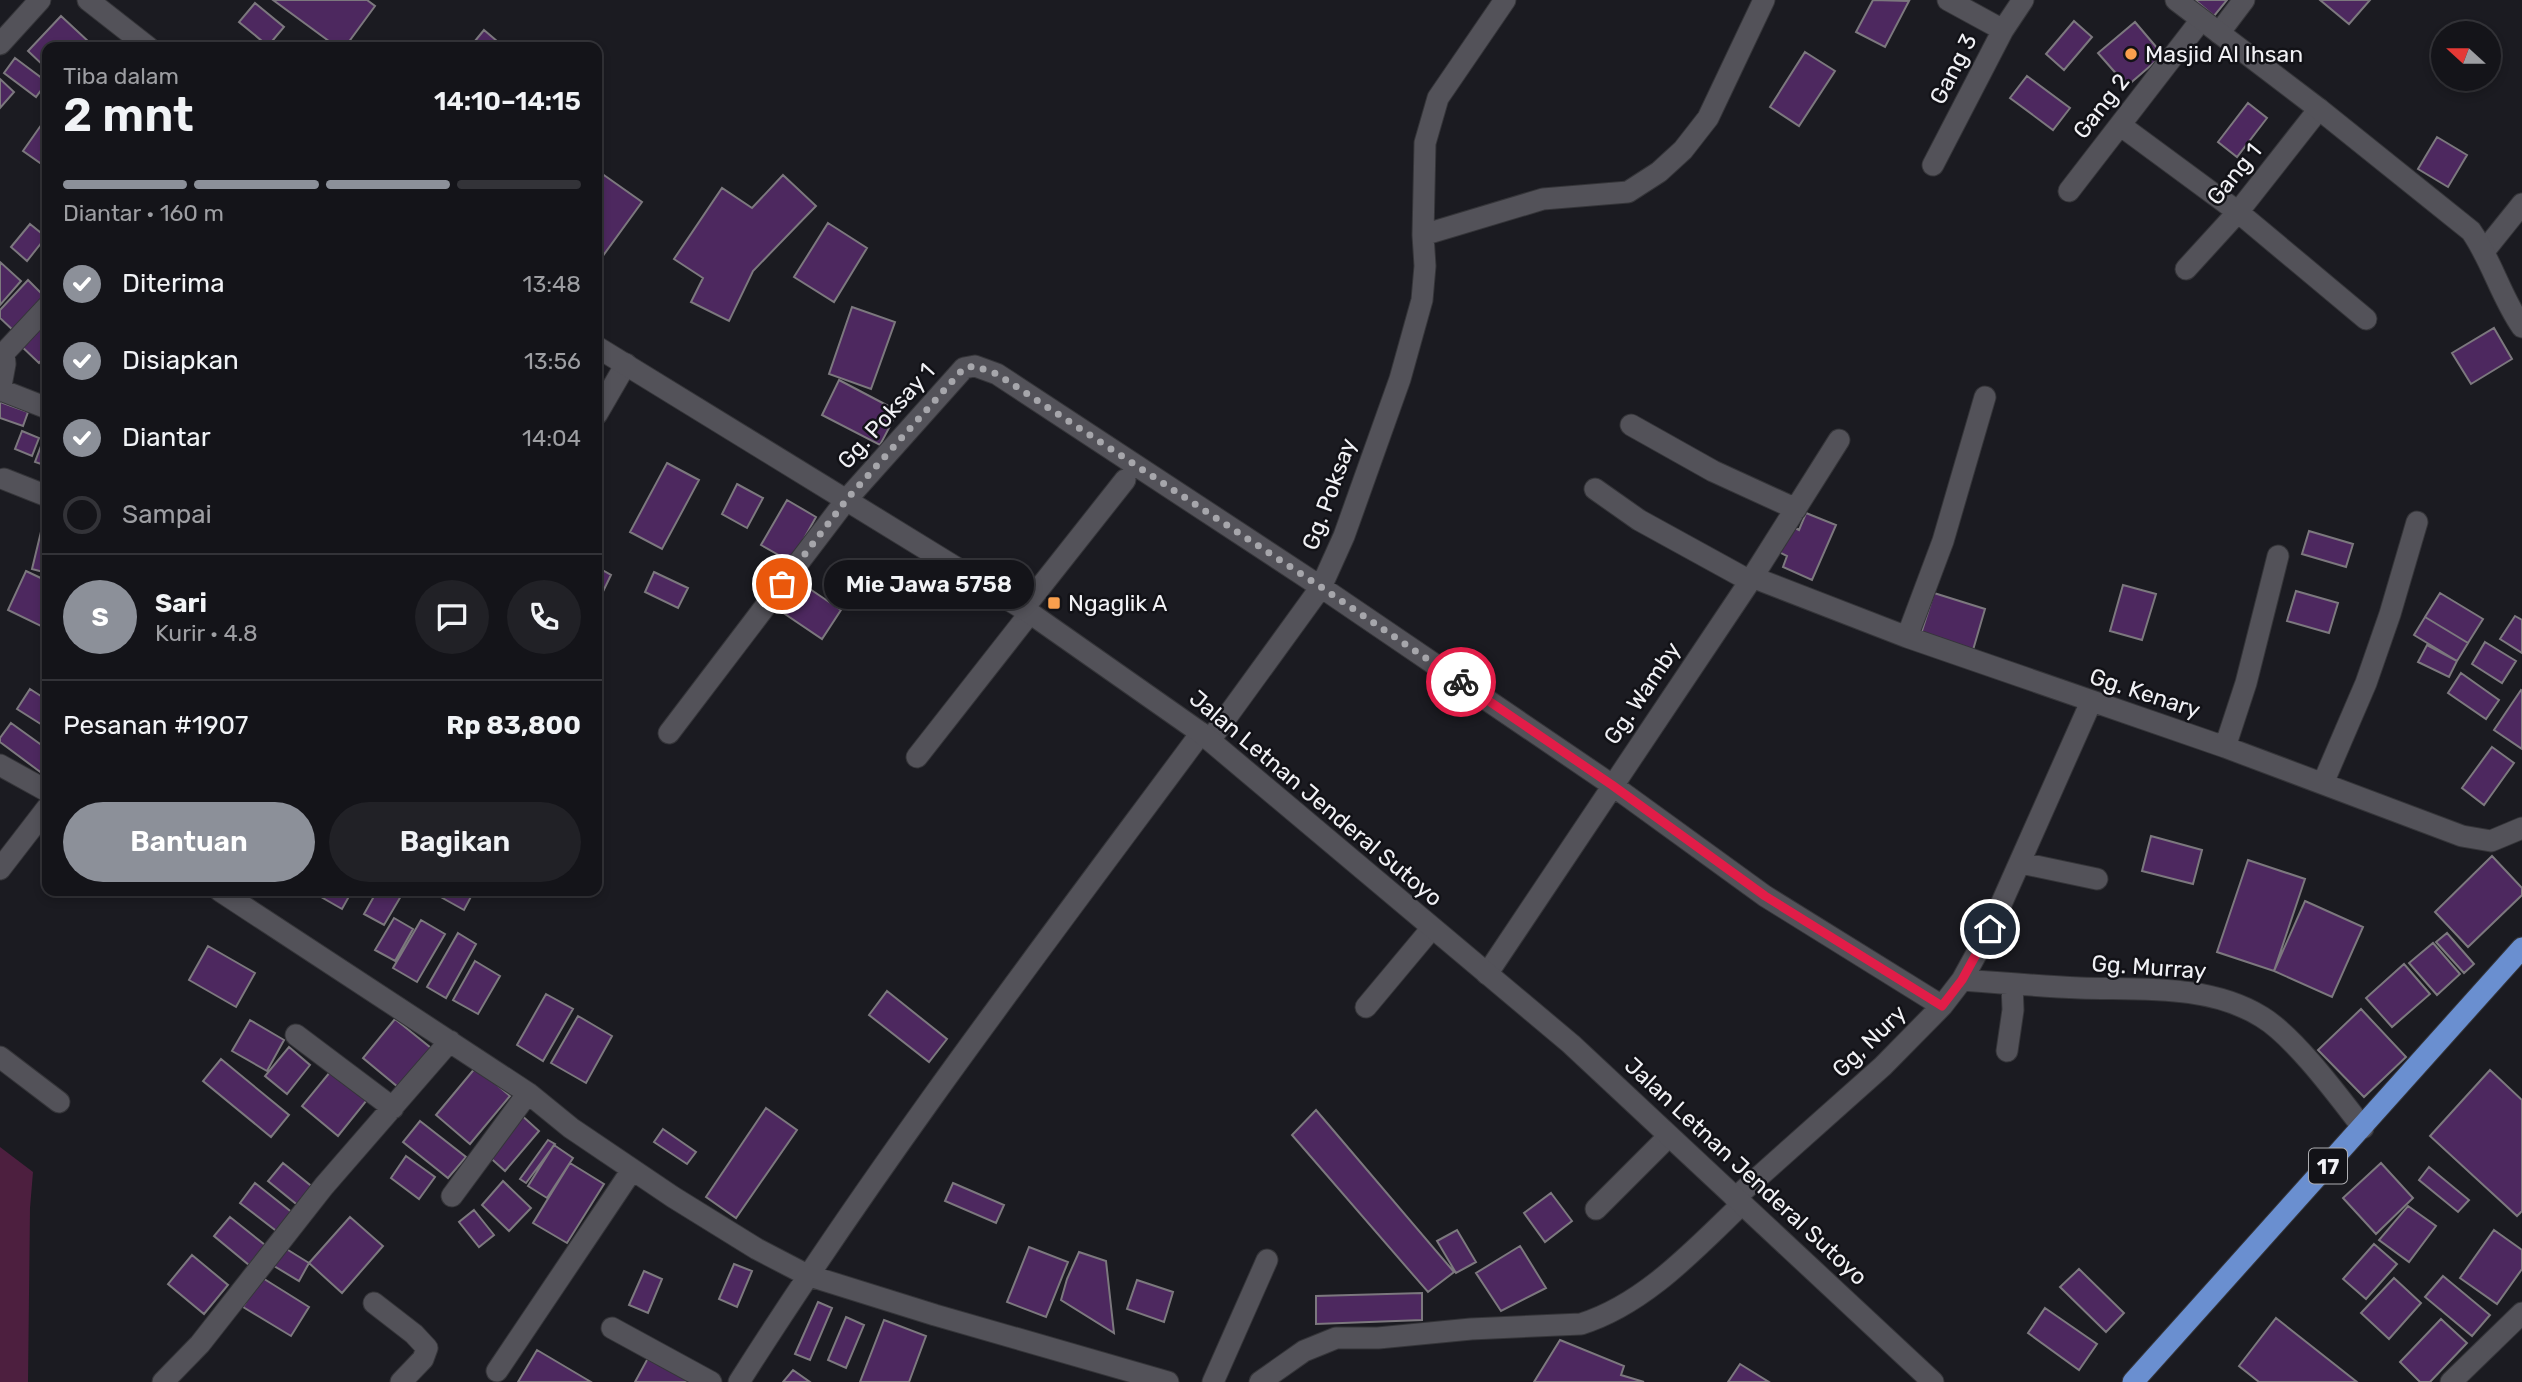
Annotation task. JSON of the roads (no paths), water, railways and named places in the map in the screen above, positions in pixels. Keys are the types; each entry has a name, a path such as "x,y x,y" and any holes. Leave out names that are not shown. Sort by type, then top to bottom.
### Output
{"highway":[{"name":"17","path":"2133,1382 2522,948"}],"street":[{"path":"0,44 40,0"},
{"path":"88,0 142,42"},
{"name":"Gg. Poksay","path":"739,1382 807,1275 966,1051 1321,587 1344,536 1414,335 1425,266 1425,143 1438,98 1505,0"},
{"path":"1423,235 1543,199 1628,191 1659,172 1683,150 1708,118 1763,0"},
{"path":"1948,0 2003,30"},
{"name":"Gang 3","path":"1933,165 2003,30 2023,0"},
{"path":"2176,0 2319,109 2471,231 2485,250 2496,282 2522,327"},
{"name":"Gang 2","path":"2068,191 2120,125 2210,26 2244,0"},
{"name":"Gang 1","path":"2186,270 2238,212 2319,109"},
{"path":"2120,125 2238,212 2366,319"},
{"path":"2485,250 2522,204"},
{"path":"42,312 2,352 5,364 1,391 42,406"},
{"name":"Jalan Letnan Jenderal Sutoyo","path":"602,349 1026,611 1205,736 1571,1044 1933,1382"},
{"path":"602,405 626,364"},
{"name":"Gg. Poksay 1","path":"669,733 847,499 964,368 975,366 997,374 1321,587"},
{"path":"1907,637 1943,541 1986,397"},
{"path":"1631,425 1713,471 1796,509"},
{"name":"Gg. Wamby","path":"1487,974 1751,578 1839,440"},
{"path":"4,479 42,494"},
{"path":"917,757 1125,480"},
{"name":"Gg. Kenary","path":"1595,489 1639,520 1751,578 1907,637 2225,747 2479,840 2499,839 2522,828"},
{"path":"2322,783 2366,683 2417,522"},
{"path":"2225,747 2246,683 2278,556"},
{"path":"1321,587 1612,785 1765,896 1942,1006"},
{"name":"Gg, Nury","path":"1260,1382 1304,1351 1336,1338 1572,1324 1597,1319 1661,1278 1738,1201 1884,1066 1942,1006 1962,980 2021,863 2091,702"},
{"path":"0,765 42,788"},
{"path":"0,869 42,814"},
{"path":"2021,863 2097,879"},
{"path":"228,896 527,1093 571,1128 632,1170 733,1234 807,1275 1168,1382"},
{"path":"1366,1007 1432,928"},
{"name":"Gg. Murray","path":"1962,980 2186,992 2217,998 2265,1018 2300,1052 2363,1128"},
{"path":"2007,1051 2012,984"},
{"path":"296,1035 393,1108"},
{"path":"163,1382 200,1343 324,1186 450,1041"},
{"path":"0,1057 59,1102"},
{"path":"452,1196 527,1093"},
{"path":"1596,1209 1669,1136"},
{"path":"497,1370 632,1170"},
{"path":"1213,1382 1267,1260"},
{"path":"374,1303 414,1334 427,1348 423,1359 401,1382"},
{"path":"2451,1382 2522,1313"},
{"path":"612,1328 711,1382"}],"place":[{"name":"Masjid Al Ihsan","path":"2131,54"},
{"name":"Mie Jawa 5758","path":"782,584"},
{"name":"Ngaglik A","path":"1054,603"}]}
